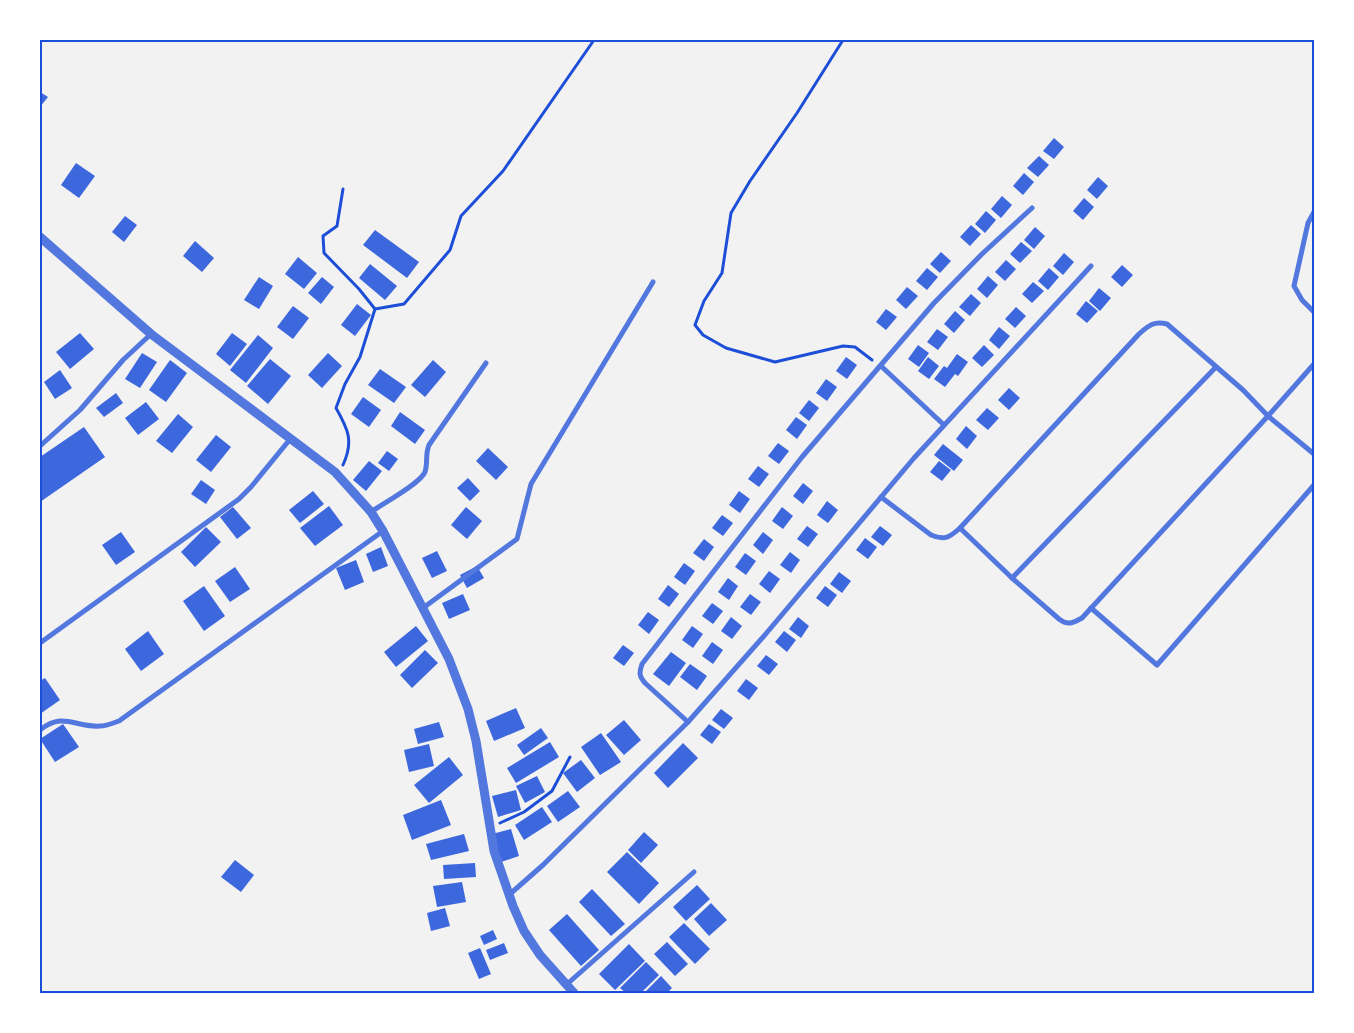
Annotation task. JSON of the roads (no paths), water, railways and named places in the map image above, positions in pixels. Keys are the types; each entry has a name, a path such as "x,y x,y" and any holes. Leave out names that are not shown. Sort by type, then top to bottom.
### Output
{"street":[{"path":"688,722 645,684 639,672 642,664 802,457 934,303 982,254 1032,208"},
{"path":"1314,212 1308,223 1294,286 1302,300 1314,312"},
{"path":"1308,223 1314,228"},
{"path":"40,237 151,334 335,472 371,512 384,531 449,659 468,710 476,741 494,851 524,931 540,955 574,993"},
{"path":"510,894 543,865 688,722 944,425 1091,266"},
{"path":"423,608 517,539 531,484 653,282"},
{"path":"882,497 923,530 939,539 948,538 960,528 1139,334 1149,325 1158,322 1167,324 1243,390 1268,416 1314,454"},
{"path":"40,446 80,410 123,360 151,334"},
{"path":"371,512 416,482 424,474 427,450 432,440 486,362"},
{"path":"960,528 1012,578 1065,623 1072,623 1082,618 1314,364"},
{"path":"881,366 944,425"},
{"path":"1012,578 1216,367"},
{"path":"40,643 239,498 251,487 291,438"},
{"path":"1091,608 1157,665 1314,485"},
{"path":"40,730 47,724 61,720 100,727 120,721 384,531"},
{"path":"566,985 694,872"}]}
